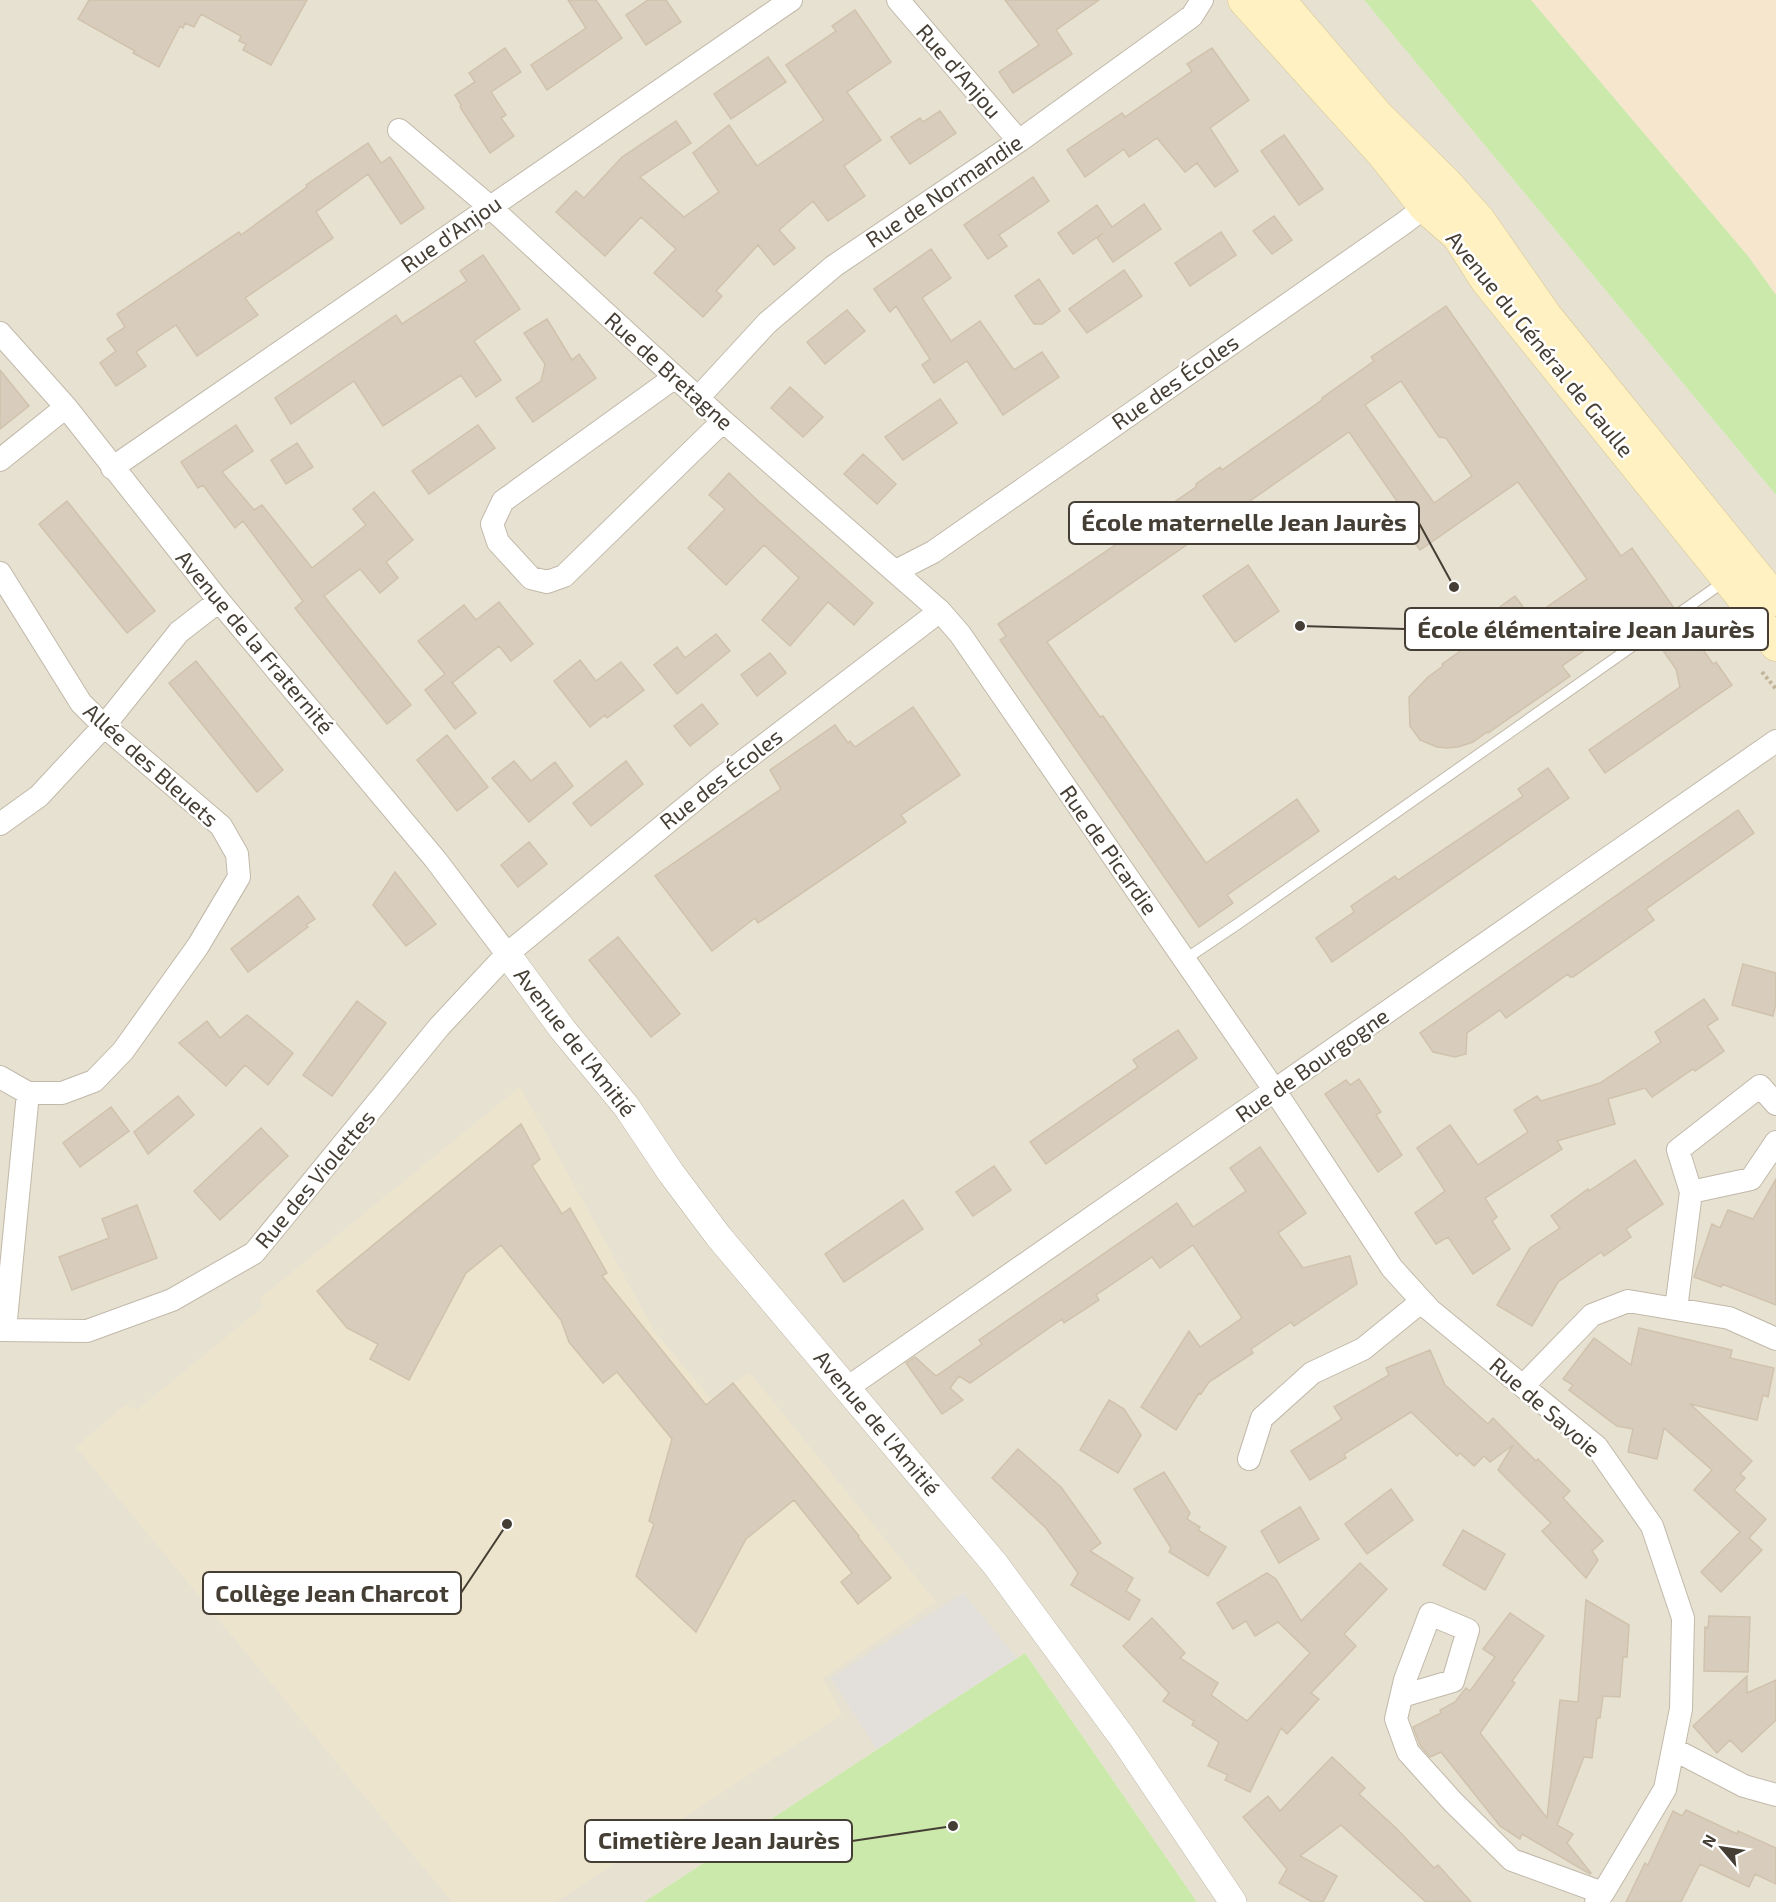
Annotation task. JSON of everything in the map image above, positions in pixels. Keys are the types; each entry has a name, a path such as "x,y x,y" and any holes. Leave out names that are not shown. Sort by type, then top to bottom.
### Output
{"main road":[{"name":"Avenue du Général de Gaulle","path":"1244,0 1383,154 1425,207 1458,236 1486,279 1728,579 1776,645"},
{"name":"Avenue du Général de Gaulle","path":"1279,0 1377,115 1446,183 1479,220 1546,316 1776,600"}],"street":[{"name":"Rue d'Anjou","path":"112,468 790,0"},
{"name":"Rue d'Anjou","path":"898,0 1019,141"},
{"name":"Rue de Normandie","path":"698,398 767,323 834,266 1019,141 1192,16 1202,0"},
{"name":"Rue de Bretagne","path":"399,130 490,207 723,421 940,611"},
{"name":"Rue des Écoles","path":"896,571 933,552 1425,207 1446,183"},
{"name":"Avenue de la Fraternité","path":"0,333 66,407 219,601 435,858 507,954"},
{"path":"675,377 503,501 492,524 498,542 531,578 547,582 564,576 723,421"},
{"path":"0,460 66,407"},
{"name":"Allée des Bleuets","path":"0,573 81,703 104,726 221,826 237,854 239,877 198,946 123,1051 94,1081 62,1093 28,1093 0,1077"},
{"path":"0,824 39,796 104,726 179,632 219,601"},
{"name":"Rue des Écoles","path":"507,954 720,778 940,611"},
{"name":"Rue de Picardie","path":"940,611 960,634 1275,1091"},
{"name":"Rue de Bourgogne","path":"847,1388 1776,741"},
{"name":"Rue des Violettes","path":"3,1330 87,1332 172,1300 254,1253 439,1027 507,954"},
{"name":"Avenue de l'Amitié","path":"507,954 563,1030 626,1106 671,1173 719,1238 995,1564 1122,1737 1233,1902"},
{"path":"1676,1309 1691,1192 1678,1150 1760,1086 1776,1104"},
{"name":"Rue de Savoie","path":"1275,1091 1392,1268 1430,1310 1597,1448 1652,1526 1683,1618 1681,1709 1665,1789 1600,1898"},
{"path":"3,1330 28,1093"},
{"path":"1691,1192 1751,1179 1776,1142"},
{"path":"1249,1459 1262,1418 1312,1373 1363,1349 1422,1301"},
{"path":"1524,1386 1592,1315 1628,1301 1729,1318 1776,1339"},
{"path":"1402,1696 1396,1719 1408,1752 1453,1802 1512,1860 1600,1898"},
{"path":"1673,1749 1744,1786 1776,1795"}],"lane":[{"path":"1184,960 1728,579"}],"shaded area":[{"path":"0,0 1364,0 1776,495 1776,1902 1197,1902 1025,1653 644,1902 0,1902"},
{"path":"1531,0 1776,0 1776,295 1748,256"},
{"path":"520,1087 655,1332 712,1400 749,1372 936,1602 823,1678 842,1714 556,1902 452,1902 76,1447 125,1405 137,1410 264,1306 259,1299"},
{"path":"963,1593 1017,1658 877,1749 831,1678"}],"green space":[{"path":"1364,0 1531,0 1748,256 1776,295 1776,495"},
{"path":"1025,1653 1197,1902 644,1902"}],"building":[{"path":"89,0 307,0 271,65 243,50 246,44 239,41 241,36 201,14 194,27 185,23 183,28 180,26 159,67 78,19"},
{"path":"568,0 596,0 622,38 547,90 531,65 586,28"},
{"path":"648,0 666,0 681,22 646,45 626,15"},
{"path":"1005,0 1099,0 1056,30 1072,54 1013,93 999,72 1039,45"},
{"path":"855,10 891,62 847,92 881,140 844,166 865,196 828,221 813,201 779,230 795,248 774,265 758,245 716,291 722,296 703,317 654,273 676,249 641,217 605,256 556,212 576,191 584,198 622,157 676,121 691,143 640,177 684,217 719,192 693,153 729,125 757,166 824,120 786,65 836,31 832,26"},
{"path":"505,48 521,72 491,92 506,115 501,118 514,136 490,153 460,107 455,95 475,82 469,73"},
{"path":"1212,48 1249,100 1210,128 1238,171 1215,187 1197,163 1185,172 1157,138 1129,157 1124,149 1085,177 1067,150 1122,113 1125,117 1192,71 1187,64"},
{"path":"768,57 786,82 731,119 714,94"},
{"path":"940,111 956,133 910,164 891,137 920,118 923,122"},
{"path":"1284,135 1323,189 1299,205 1261,151"},
{"path":"368,143 381,163 390,157 424,208 401,224 368,174 316,212 333,238 245,298 258,315 197,356 176,325 136,352 146,366 116,386 100,363 116,351 107,339 125,327 117,314 239,232 241,235 307,187 306,185"},
{"path":"1033,177 1049,201 999,235 1007,246 988,259 964,225"},
{"path":"1144,204 1161,229 1113,262 1097,238 1103,233 1073,254 1058,233 1097,205 1112,227"},
{"path":"1274,216 1292,240 1272,254 1253,231"},
{"path":"1221,232 1236,255 1190,286 1175,263"},
{"path":"931,249 951,278 922,298 951,341 980,321 1014,370 1042,352 1059,377 1003,415 967,361 934,383 922,365 930,359 896,306 890,312 874,289"},
{"path":"483,255 520,309 474,341 501,380 476,397 461,375 383,426 354,381 291,424 275,398 396,315 402,324 467,281 460,271"},
{"path":"1124,270 1142,296 1087,333 1069,309"},
{"path":"1039,279 1060,311 1042,324 1034,324 1015,296"},
{"path":"1446,306 1621,556 1632,548 1674,608 1646,627 1637,614 1562,666 1570,676 1473,742 1446,748 1420,740 1410,726 1409,697 1428,677 1443,666 1442,664 1482,636 1475,625 1515,596 1531,618 1587,579 1518,482 1420,550 1402,525 1410,520 1349,432 1047,642 1100,717 1103,716 1206,863 1297,799 1319,831 1227,895 1233,903 1199,927 1000,640 1006,636 998,624 1130,535 1128,532 1149,516 1151,518 1196,487 1196,484 1220,467 1222,470 1322,400 1374,361 1371,357","holes":["1401,381 1439,437 1446,438 1472,476 1434,503 1365,405"]},
{"path":"847,310 865,331 825,364 807,342"},
{"path":"547,319 572,360 579,354 596,378 533,422 516,398 541,381 545,364 524,333"},
{"path":"0,370 29,406 0,429"},
{"path":"790,387 823,417 803,437 771,408"},
{"path":"940,399 957,423 903,460 885,437"},
{"path":"236,425 253,451 222,472 254,510 262,505 312,568 366,525 353,509 374,492 413,540 386,562 398,578 380,593 360,569 324,596 411,705 387,724 295,608 303,601 243,521 235,528 203,485 198,488 181,462"},
{"path":"478,425 495,448 429,494 412,471"},
{"path":"297,443 313,467 286,484 271,460"},
{"path":"863,454 896,484 877,504 844,474"},
{"path":"729,473 873,603 854,625 828,602 790,646 762,620 799,578 764,545 726,585 688,548 725,509 709,495"},
{"path":"67,501 155,611 127,633 39,524"},
{"path":"1248,565 1279,611 1235,642 1203,596"},
{"path":"499,602 533,644 511,661 499,646 452,683 476,713 455,729 425,690 445,674 418,641 464,605 476,620"},
{"path":"1682,620 1713,664 1716,662 1732,685 1605,773 1589,750 1680,687 1676,669 1655,639"},
{"path":"716,634 730,651 677,694 654,665 677,647 685,658"},
{"path":"770,653 786,673 757,696 741,675"},
{"path":"580,660 596,681 621,662 644,690 607,718 605,715 590,727 554,681"},
{"path":"196,661 283,770 257,792 169,683"},
{"path":"702,704 718,724 690,746 674,726"},
{"path":"913,707 960,775 901,815 906,822 758,923 755,918 712,951 655,876 781,789 770,770 835,725 848,743 850,741 855,747"},
{"path":"447,735 488,787 457,811 417,760"},
{"path":"514,761 531,781 555,762 573,786 529,822 492,778"},
{"path":"626,761 643,784 591,826 573,803"},
{"path":"1548,768 1569,798 1332,962 1316,938 1354,912 1351,906 1395,876 1398,880 1523,796 1518,789"},
{"path":"1738,810 1754,833 1646,909 1654,920 1573,977 1568,974 1506,1018 1500,1010 1467,1033 1466,1054 1455,1057 1433,1052 1420,1033"},
{"path":"529,842 547,864 518,887 501,865"},
{"path":"395,872 436,924 406,946 373,905"},
{"path":"298,896 315,919 306,925 308,927 248,972 231,949"},
{"path":"618,937 680,1014 651,1037 589,960"},
{"path":"1743,964 1776,973 1776,1003 1773,1016 1732,1005"},
{"path":"1704,999 1718,1019 1707,1026 1724,1051 1652,1097 1645,1088 1608,1099 1615,1124 1557,1141 1562,1149 1485,1198 1497,1217 1492,1221 1510,1249 1473,1274 1448,1237 1436,1244 1415,1213 1445,1191 1417,1148 1450,1125 1478,1165 1528,1132 1514,1110 1537,1096 1541,1101 1600,1083 1661,1042 1655,1032"},
{"path":"357,1001 386,1023 332,1096 303,1075"},
{"path":"247,1015 293,1053 268,1085 245,1065 226,1086 179,1043 207,1021 220,1038"},
{"path":"1178,1030 1197,1058 1046,1164 1030,1142 1138,1067 1133,1060"},
{"path":"1359,1079 1381,1112 1376,1115 1402,1155 1378,1172 1325,1094 1346,1080 1350,1085"},
{"path":"178,1096 194,1115 148,1154 134,1132"},
{"path":"111,1107 129,1131 80,1167 63,1143"},
{"path":"521,1124 540,1159 532,1166 562,1214 570,1208 607,1273 602,1276 706,1405 733,1383 891,1578 858,1604 841,1582 852,1573 794,1500 746,1539 696,1632 636,1576 654,1524 649,1521 672,1439 617,1372 603,1383 569,1342 561,1320 501,1245 466,1273 409,1380 370,1359 378,1344 347,1328 317,1291"},
{"path":"261,1128 288,1156 220,1220 194,1191"},
{"path":"1260,1147 1306,1213 1278,1233 1303,1268 1350,1256 1357,1284 1294,1326 1291,1322 1251,1349 1253,1353 1209,1382 1201,1394 1199,1393 1176,1430 1141,1407 1189,1331 1200,1347 1242,1318 1193,1245 1160,1268 1152,1257 1096,1295 1099,1300 1064,1323 1062,1319 970,1383 959,1376 950,1388 963,1400 942,1414 906,1363 915,1357 936,1376 982,1344 979,1340 1177,1203 1193,1227 1246,1191 1230,1168"},
{"path":"1635,1160 1663,1204 1626,1229 1631,1237 1604,1256 1601,1252 1558,1282 1532,1326 1497,1305 1530,1248 1560,1228 1551,1216 1588,1189 1589,1191"},
{"path":"994,1166 1011,1190 973,1216 956,1192"},
{"path":"1776,1179 1776,1305 1722,1284 1721,1287 1694,1277 1712,1224 1720,1228 1728,1210 1753,1219"},
{"path":"903,1200 923,1229 844,1282 825,1254"},
{"path":"137,1205 157,1258 72,1290 59,1257 109,1238 102,1219"},
{"path":"1639,1328 1732,1350 1730,1358 1774,1368 1768,1397 1763,1395 1757,1420 1690,1404 1752,1461 1740,1474 1745,1478 1734,1490 1766,1519 1749,1538 1762,1550 1721,1592 1701,1572 1740,1532 1694,1490 1712,1470 1664,1428 1657,1459 1628,1452 1633,1429 1617,1426 1569,1390 1573,1385 1563,1379 1594,1338 1631,1365"},
{"path":"1430,1350 1445,1385 1488,1424 1493,1418 1570,1491 1563,1498 1603,1541 1592,1551 1598,1560 1586,1578 1542,1531 1551,1523 1498,1470 1513,1445 1490,1462 1484,1456 1474,1466 1460,1453 1457,1456 1411,1412 1344,1454 1346,1458 1310,1480 1291,1451 1342,1419 1334,1407 1389,1375 1386,1368"},
{"path":"1109,1400 1124,1409 1141,1435 1118,1473 1080,1450"},
{"path":"1018,1449 1061,1487 1101,1543 1090,1551 1133,1578 1126,1591 1140,1600 1129,1620 1071,1585 1078,1573 1046,1528 992,1478"},
{"path":"1164,1472 1190,1513 1187,1519 1200,1527 1198,1530 1226,1547 1208,1576 1169,1552 1171,1548 1134,1489"},
{"path":"1391,1489 1413,1520 1367,1554 1345,1524"},
{"path":"1300,1507 1319,1539 1279,1563 1261,1531"},
{"path":"1463,1530 1505,1554 1485,1590 1443,1565"},
{"path":"1360,1563 1387,1589 1344,1634 1356,1646 1311,1693 1319,1699 1287,1734 1281,1728 1250,1792 1225,1780 1228,1775 1208,1766 1219,1742 1192,1725 1194,1721 1163,1701 1169,1693 1123,1646 1152,1618 1185,1653 1180,1658 1218,1683 1211,1695 1247,1721 1310,1653 1278,1622 1255,1636 1246,1621 1233,1629 1217,1603 1267,1573 1276,1579 1301,1621"},
{"path":"1586,1600 1629,1625 1627,1657 1623,1657 1620,1697 1603,1696 1600,1718 1597,1718 1592,1758 1584,1757 1557,1825 1573,1834 1567,1843 1590,1874 1522,1834 1520,1839 1500,1826 1441,1752 1430,1757 1420,1745 1413,1727 1441,1713 1440,1710 1455,1702 1466,1688 1470,1691 1495,1657 1483,1649 1510,1613 1544,1636 1512,1681 1515,1683 1480,1733 1547,1818 1560,1700 1578,1702"},
{"path":"1709,1616 1750,1617 1748,1672 1704,1671 1705,1627 1708,1628"},
{"path":"1747,1676 1747,1693 1776,1680 1776,1720 1742,1752 1730,1740 1717,1753 1693,1726"},
{"path":"1332,1757 1365,1788 1359,1794 1434,1868 1438,1865 1471,1902 1426,1902 1341,1825 1300,1856 1337,1876 1323,1902 1312,1902 1279,1883 1287,1869 1243,1817 1268,1796 1280,1811"},
{"path":"1686,1810 1737,1834 1738,1831 1776,1848 1776,1884 1755,1874 1749,1887 1700,1864 1681,1902 1626,1902 1645,1863 1648,1865 1673,1811 1682,1816"}],"place":[{"name":"École maternelle Jean Jaurès","path":"1454,587"},
{"name":"École élémentaire Jean Jaurès","path":"1300,626"},
{"name":"Collège Jean Charcot","path":"507,1524"},
{"name":"Cimetière Jean Jaurès","path":"953,1826"}]}
